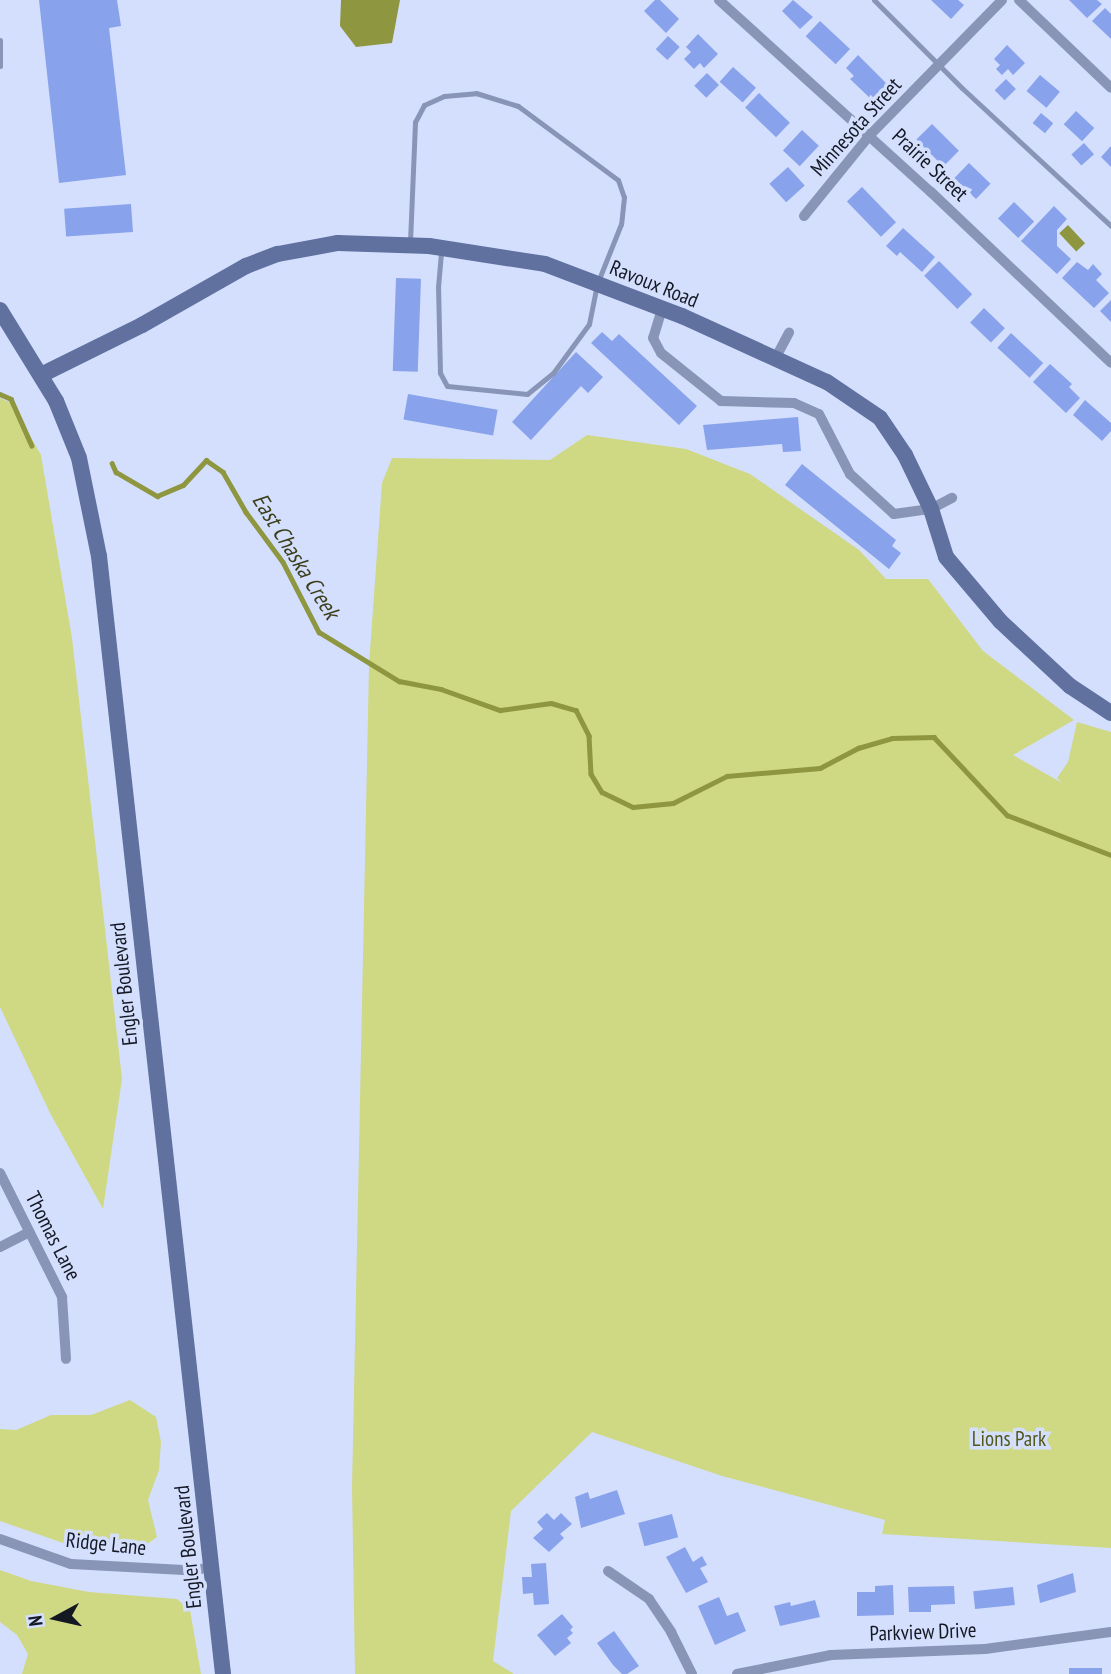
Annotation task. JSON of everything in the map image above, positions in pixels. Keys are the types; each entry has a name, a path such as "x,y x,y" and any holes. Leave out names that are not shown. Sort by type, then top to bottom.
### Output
{"main road":[{"name":"Ravoux Road","path":"41,376 142,325 246,266 278,254 338,243 410,245 545,264 663,309 827,382 880,418 905,455 931,509 946,557 1000,621 1070,685 1111,713"},
{"name":"Engler Boulevard","path":"0,310 56,401 79,458 99,556 222,1674"}],"street":[{"name":"Prairie Street","path":"719,0 869,136 1111,363"},
{"name":"Minnesota Street","path":"804,216 869,136 1002,0"},
{"path":"1018,0 1111,88"},
{"path":"663,309 653,338 661,353 721,401 794,403 819,414 850,474 894,514 931,509 952,498"},
{"path":"775,359 789,333"},
{"name":"Thomas Lane","path":"0,1173 62,1297 66,1359"},
{"path":"0,1247 29,1232"},
{"name":"Ridge Lane","path":"0,1539 71,1564 184,1570 211,1568"},
{"path":"608,1571 649,1599 671,1632 692,1674"},
{"name":"Parkview Drive","path":"737,1674 831,1655 985,1649 1111,1632"}],"lane":[{"path":"874,0 939,65 1111,226"},
{"path":"0,40 0,66"},
{"path":"410,245 415,122 424,105 444,96 476,93 518,106 618,180 624,197 621,224 597,284 589,324 553,373 527,394 447,386 440,373 438,287 442,248"}],"green space":[{"path":"0,398 11,403 41,455 72,638 122,1079 103,1209 50,1113 0,1007"},
{"name":"Lions Park","path":"587,435 686,449 750,474 859,550 886,579 928,579 983,651 1074,720 1013,755 1062,783 1057,778 1068,762 1077,722 1111,732 1111,1548 882,1534 885,1520 722,1476 592,1432 511,1511 493,1661 514,1674 355,1674 352,1487 369,665 382,483 392,458 550,460"},
{"path":"130,1400 156,1417 161,1442 159,1470 148,1500 157,1537 140,1549 100,1548 66,1544 0,1521 0,1429 16,1430 51,1415 91,1415"},
{"path":"0,1570 31,1581 89,1592 177,1599 190,1610 201,1674 22,1674 28,1654 17,1635 0,1622"}],"shaded area":[{"path":"341,0 400,0 392,43 356,47 340,26"},
{"path":"1068,225 1085,243 1076,251 1059,233"}],"building":[{"path":"39,0 117,0 121,26 109,28 126,175 59,183"},
{"path":"655,0 660,0 679,19 666,33 644,11"},
{"path":"793,0 813,17 800,29 782,11"},
{"path":"931,0 958,0 964,5 951,19"},
{"path":"1069,0 1097,0 1102,4 1087,18"},
{"path":"1105,8 1111,14 1111,39 1092,21"},
{"path":"820,21 850,49 836,64 806,36"},
{"path":"698,34 718,54 704,68 700,63 694,69 684,59 691,52 686,47"},
{"path":"668,36 680,47 667,60 656,49"},
{"path":"1007,45 1025,63 1013,75 1008,69 1002,75 996,69 1000,65 994,59"},
{"path":"858,55 887,84 872,100 850,79 854,76 846,68"},
{"path":"733,67 756,88 743,103 720,82"},
{"path":"707,73 719,85 706,98 694,86"},
{"path":"1040,75 1060,92 1046,108 1027,91"},
{"path":"1006,79 1016,89 1005,100 995,90"},
{"path":"759,93 790,123 776,137 745,107"},
{"path":"1076,111 1094,128 1082,141 1064,124"},
{"path":"1041,113 1053,123 1045,133 1033,123"},
{"path":"932,124 959,151 943,166 916,140"},
{"path":"802,130 819,146 800,166 783,150"},
{"path":"1084,143 1094,154 1081,166 1071,154"},
{"path":"1111,146 1111,167 1101,157"},
{"path":"969,163 991,184 976,199 954,178"},
{"path":"788,167 805,186 786,202 769,184"},
{"path":"862,187 896,222 881,237 847,202"},
{"path":"1014,202 1034,221 1018,238 998,219"},
{"path":"131,204 133,232 66,237 64,209"},
{"path":"1054,206 1067,219 1057,230 1057,246 1071,259 1057,274 1021,241"},
{"path":"903,228 935,257 922,272 900,252 897,256 886,246"},
{"path":"939,261 972,294 957,309 924,276"},
{"path":"1077,262 1088,270 1093,264 1102,274 1096,280 1109,293 1094,308 1062,278"},
{"path":"396,278 421,279 418,372 393,371"},
{"path":"1111,300 1111,322 1100,311"},
{"path":"984,308 1005,328 991,343 970,322"},
{"path":"602,332 612,341 619,334 697,406 679,425 591,343"},
{"path":"1011,333 1043,363 1030,378 997,348"},
{"path":"576,352 603,377 588,393 581,386 531,440 512,422"},
{"path":"1050,364 1072,384 1069,387 1080,398 1066,413 1033,382"},
{"path":"408,394 498,410 493,435 403,420"},
{"path":"1085,400 1111,423 1111,431 1102,441 1073,415"},
{"path":"798,417 801,451 783,452 782,444 707,450 703,425"},
{"path":"802,464 896,540 892,546 901,553 889,569 785,485"},
{"path":"617,1490 625,1514 581,1528 575,1497 588,1492 590,1499"},
{"path":"547,1513 554,1520 561,1513 572,1524 560,1534 564,1538 549,1552 533,1538 543,1529 537,1522"},
{"path":"672,1514 678,1537 644,1546 638,1523"},
{"path":"685,1547 693,1562 702,1556 707,1565 700,1568 708,1582 686,1593 666,1557"},
{"path":"546,1563 549,1604 534,1605 533,1593 523,1594 522,1577 532,1577 531,1564"},
{"path":"1073,1573 1076,1592 1040,1603 1037,1585"},
{"path":"893,1585 894,1615 857,1616 857,1592 875,1592 875,1586"},
{"path":"954,1586 955,1604 931,1605 931,1612 909,1612 908,1587"},
{"path":"1013,1587 1015,1605 975,1609 973,1591"},
{"path":"719,1597 727,1616 738,1612 746,1631 715,1645 698,1606"},
{"path":"815,1600 820,1617 780,1626 774,1606 790,1602 791,1606"},
{"path":"562,1614 573,1627 570,1630 573,1633 567,1638 571,1643 555,1656 537,1635"},
{"path":"614,1631 639,1666 627,1674 622,1674 613,1665 597,1643"},
{"path":"1069,1668 1102,1668 1102,1674 1069,1674"}],"waterway":[{"name":"East Chaska Creek","path":"0,394 11,399 32,446"},
{"name":"East Chaska Creek","path":"112,463 116,472 157,496 183,485 206,460 223,472 246,512 283,562 319,632 399,681 441,689 500,710 551,703 576,710 589,736 591,774 602,792 633,807 673,803 727,776 820,768 858,748 892,738 934,737 1007,815 1111,855"}]}
